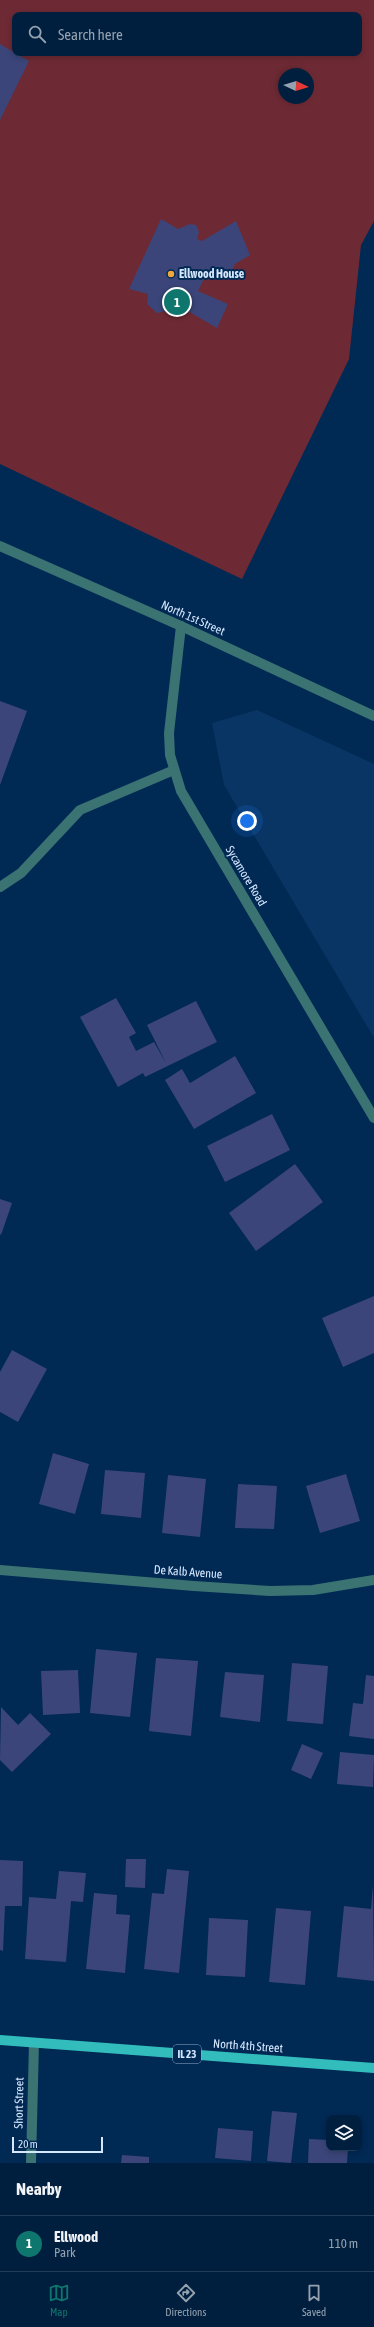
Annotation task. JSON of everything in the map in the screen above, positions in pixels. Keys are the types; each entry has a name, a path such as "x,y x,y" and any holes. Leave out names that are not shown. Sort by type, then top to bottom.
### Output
{"main road":[{"name":"North 4th Street","path":"0,2040 374,2068"}],"street":[{"name":"North 1st Street","path":"0,546 181,626 374,716"},
{"name":"Sycamore Road","path":"181,626 169,733 174,770 182,791 374,1118"},
{"path":"0,887 22,873 80,810 174,770"},
{"name":"De Kalb Avenue","path":"0,1570 270,1591 313,1590 374,1580"},
{"name":"Short Street","path":"31,2163 34,2043"}],"shaded area":[{"path":"0,0 374,0 374,221 361,245 349,359 242,579 0,464"},
{"path":"257,710 374,764 374,1038 224,785 212,723"}],"building":[{"path":"0,44 12,51 12,56 20,56 29,61 0,120"},
{"name":"Ellwood House","path":"161,219 178,229 190,224 196,225 199,232 197,239 202,241 236,221 250,255 235,264 232,270 224,277 207,273 198,291 228,304 217,328 174,303 170,310 157,313 147,304 148,294 129,289"},
{"path":"0,701 27,711 0,785"},
{"path":"116,998 136,1033 129,1037 136,1051 154,1042 166,1063 147,1025 196,1001 217,1042 145,1077 143,1073 118,1087 80,1017"},
{"path":"235,1056 256,1093 194,1129 165,1080 182,1069 190,1083"},
{"path":"272,1114 290,1150 225,1182 207,1146"},
{"path":"295,1164 323,1202 256,1251 229,1213"},
{"path":"0,1199 12,1203 1,1235 0,1234"},
{"path":"374,1296 374,1353 343,1367 322,1318"},
{"path":"12,1350 47,1369 18,1422 0,1412 0,1372"},
{"path":"53,1453 89,1464 75,1514 39,1504"},
{"path":"105,1470 145,1473 141,1518 101,1514"},
{"path":"346,1474 360,1521 320,1533 306,1486"},
{"path":"168,1475 206,1479 200,1537 162,1533"},
{"path":"238,1484 277,1486 274,1529 235,1528"},
{"path":"96,1649 137,1653 130,1717 90,1713"},
{"path":"156,1658 198,1661 191,1736 149,1731"},
{"path":"292,1663 328,1666 323,1724 287,1721"},
{"path":"78,1670 80,1713 43,1715 41,1671"},
{"path":"225,1672 264,1675 260,1722 220,1717"},
{"path":"366,1675 374,1676 374,1739 349,1736 353,1703 363,1704"},
{"path":"1,1707 18,1725 30,1713 51,1734 12,1772 0,1760"},
{"path":"302,1744 323,1753 311,1779 291,1770"},
{"path":"340,1752 374,1755 373,1787 337,1784"},
{"path":"126,1859 146,1859 145,1888 125,1887"},
{"path":"0,1860 23,1861 22,1906 5,1906 3,1951 0,1950"},
{"path":"167,1869 189,1871 179,1973 144,1969 152,1893 164,1894"},
{"path":"59,1871 86,1873 83,1902 71,1901 66,1962 25,1959 29,1897 56,1899"},
{"path":"373,1885 374,1981 337,1977 344,1906 371,1909"},
{"path":"94,1893 117,1895 116,1914 130,1915 125,1973 86,1969"},
{"path":"276,1908 311,1911 305,1985 269,1982"},
{"path":"209,1918 248,1920 245,1977 206,1975"},
{"path":"272,2111 297,2113 291,2163 267,2161"},
{"path":"218,2128 253,2131 251,2161 215,2158"},
{"path":"309,2139 326,2140 326,2151 348,2151 347,2163 308,2163"},
{"path":"122,2155 149,2157 149,2163 121,2163"}],"place":[{"name":"Ellwood House","path":"171,274"},
{"name":"Ellwood","path":"177,302"}]}
